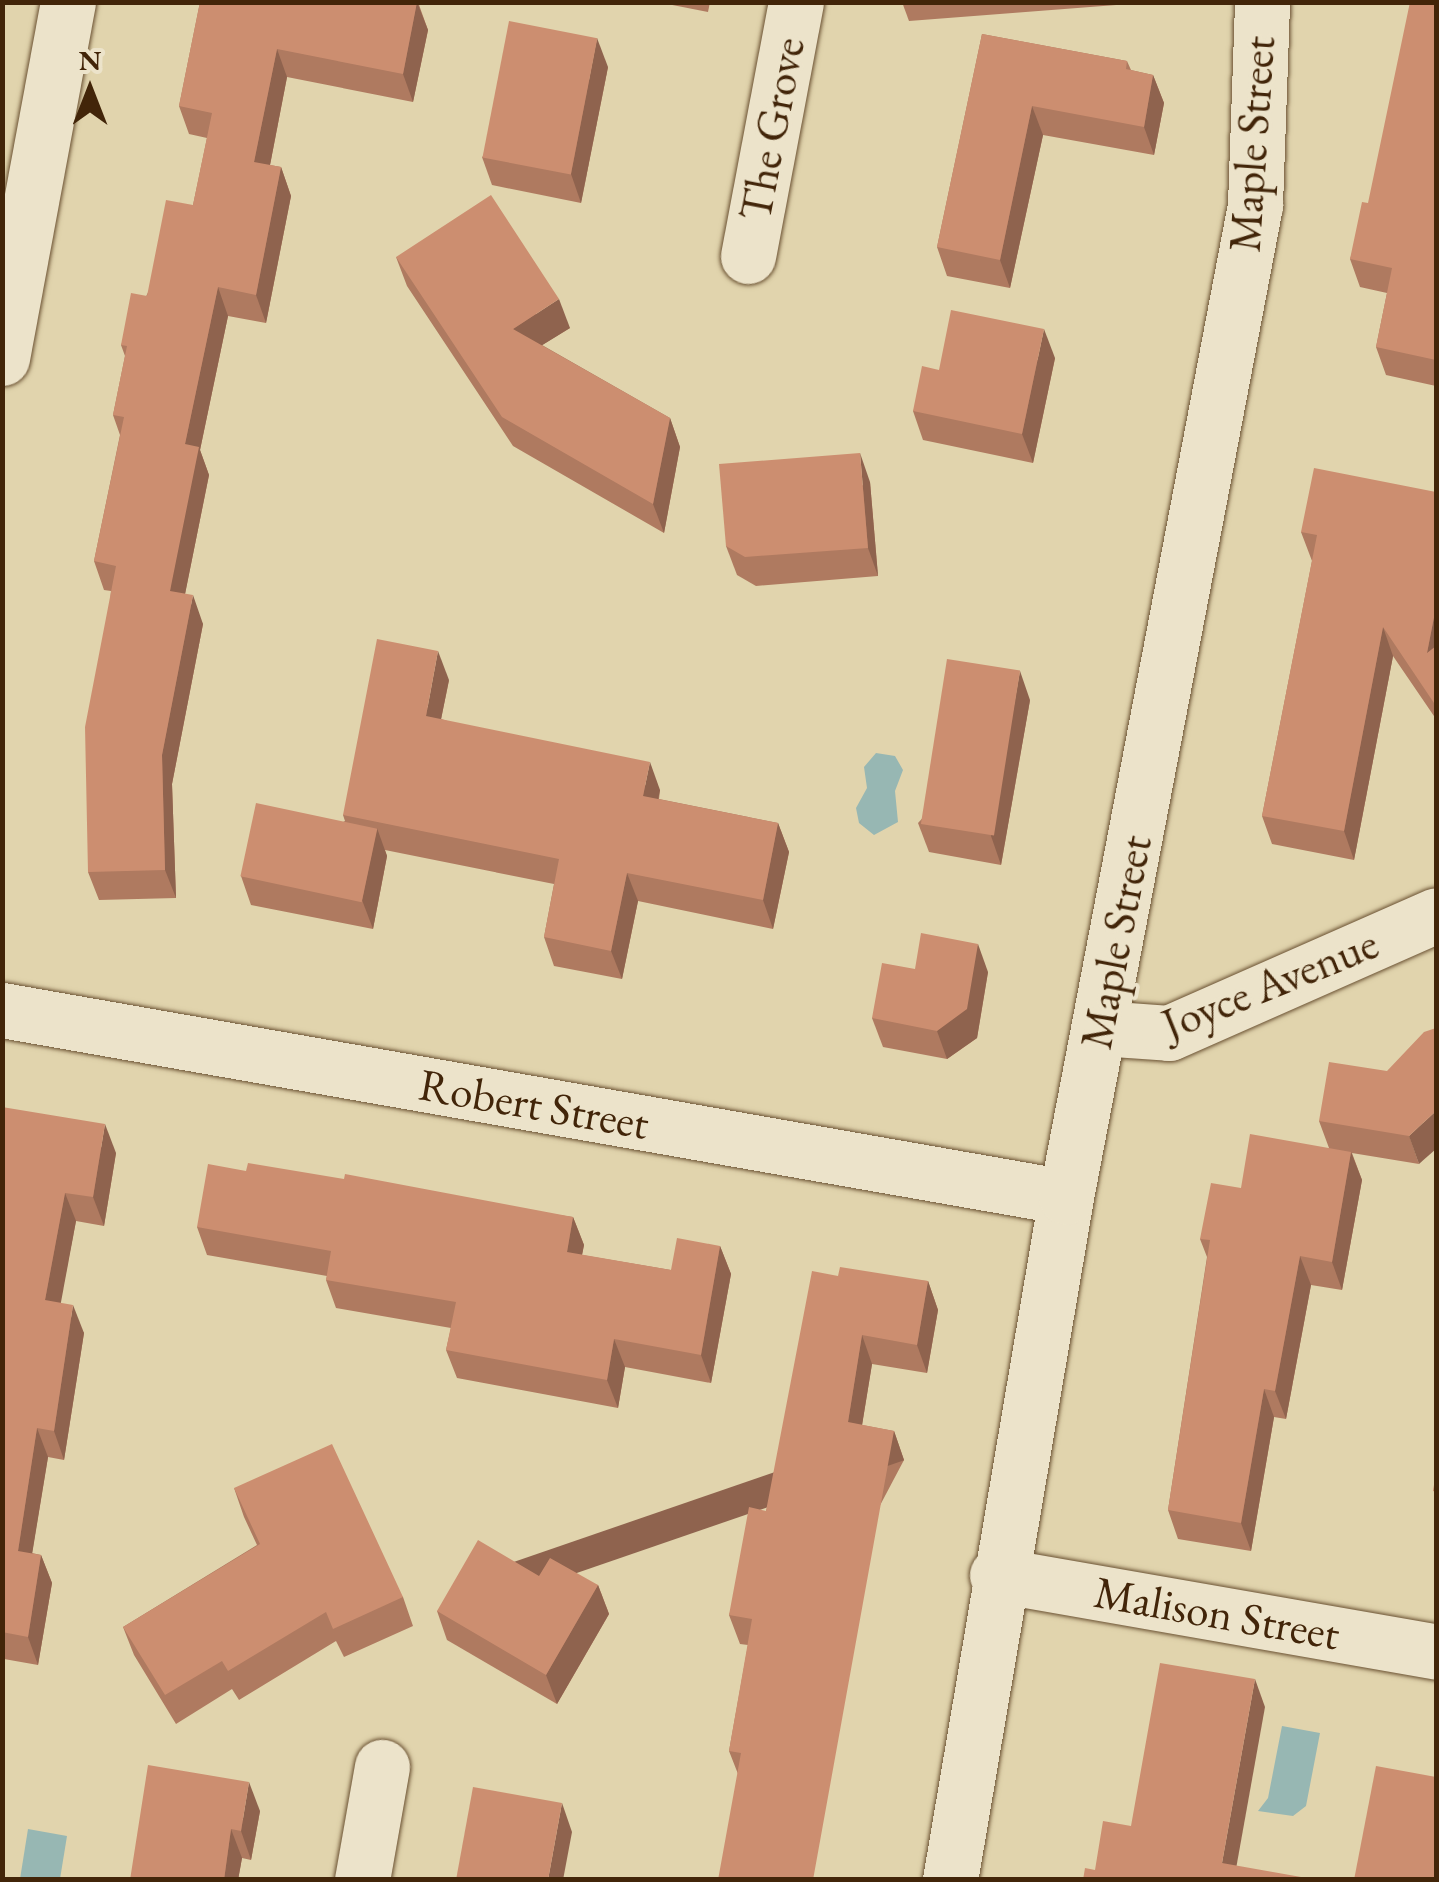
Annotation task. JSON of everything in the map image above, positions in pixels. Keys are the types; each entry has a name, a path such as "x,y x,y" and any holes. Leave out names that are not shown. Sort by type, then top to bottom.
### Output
{"street":[{"path":"2,358 68,2"},
{"name":"The Grove","path":"748,256 796,2"},
{"name":"Maple Street","path":"950,1880 997,1574 1255,204 1262,2"},
{"name":"Joyce Avenue","path":"1100,1028 1170,1033 1436,915"},
{"name":"Robert Street","path":"2,1010 1066,1197"},
{"name":"Malison Street","path":"997,1574 1436,1652"},
{"path":"362,1880 382,1767"}],"water":[{"path":"876,753 895,756 903,770 895,791 898,822 874,835 859,823 856,808 867,788 864,767"},
{"path":"1282,1726 1320,1733 1306,1806 1293,1816 1258,1811 1268,1798"},
{"path":"28,1829 67,1836 60,1879 20,1879"}],"building":[{"path":"200,2 417,2 403,74 277,49 254,162 281,167 256,295 218,287 185,444 199,447 170,591 193,595 162,755 165,870 88,872 85,727 116,566 94,561 124,417 113,415 127,346 121,345 131,293 147,296 166,200 193,205 212,113 179,106"},
{"path":"1410,2 1436,2 1436,360 1376,347 1392,268 1350,259 1362,202 1368,203"},
{"path":"509,21 597,38 571,175 482,157"},
{"path":"982,34 1127,61 1126,69 1153,75 1144,127 1032,106 1000,260 937,247"},
{"path":"491,195 559,299 513,329 670,418 653,504 502,417 396,257"},
{"path":"951,310 1044,329 1022,434 913,411 922,366 939,370"},
{"path":"860,453 868,548 745,557 726,546 719,464"},
{"path":"1314,468 1436,492 1436,607 1427,653 1436,646 1436,706 1383,627 1344,831 1262,816 1317,535 1301,532"},
{"path":"377,639 438,651 426,716 650,762 643,796 778,823 763,900 627,873 611,951 544,937 559,859 343,815"},
{"path":"947,659 1020,671 994,836 921,824"},
{"path":"256,803 377,829 362,902 240,876"},
{"path":"921,933 978,944 967,1009 937,1031 872,1018 882,963 915,969"},
{"path":"1436,1028 1436,1111 1409,1136 1319,1121 1329,1062 1387,1071 1424,1032"},
{"path":"2,1107 105,1124 93,1197 65,1193 45,1300 73,1305 54,1431 37,1428 18,1551 41,1555 28,1637 2,1632"},
{"path":"1250,1134 1351,1152 1332,1262 1300,1256 1275,1391 1264,1389 1241,1523 1168,1510 1210,1240 1200,1239 1211,1183 1241,1188"},
{"path":"248,1163 344,1179 345,1174 573,1217 567,1252 671,1270 677,1238 720,1246 701,1355 614,1339 607,1380 446,1350 456,1302 326,1280 331,1251 197,1227 208,1164 246,1171"},
{"path":"840,1267 928,1281 917,1345 862,1335 848,1422 894,1431 813,1880 718,1880 741,1753 729,1751 752,1619 729,1615 749,1507 766,1511 812,1271 838,1276"},
{"path":"332,1444 403,1597 333,1629 326,1612 228,1671 222,1661 165,1695 123,1627 260,1544 234,1488"},
{"path":"478,1540 539,1576 550,1558 598,1585 546,1675 437,1611"},
{"path":"1160,1663 1255,1679 1222,1863 1318,1880 1083,1880 1085,1868 1095,1870 1103,1821 1131,1826"},
{"path":"148,1765 249,1782 241,1831 231,1829 224,1880 130,1880"},
{"path":"1376,1766 1436,1777 1436,1880 1354,1880"},
{"path":"473,1787 562,1803 548,1880 456,1880"}]}
